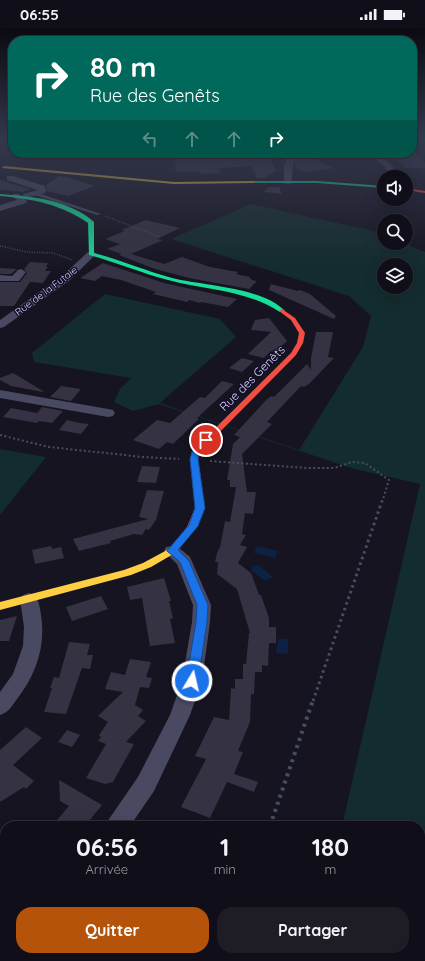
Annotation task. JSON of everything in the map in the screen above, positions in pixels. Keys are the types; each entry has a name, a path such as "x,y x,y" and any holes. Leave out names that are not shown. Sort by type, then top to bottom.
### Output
{"street":[{"path":"0,195 29,195 42,191 42,188 28,184"},
{"path":"345,184 377,186"},
{"path":"413,190 425,192"},
{"path":"29,195 81,214 92,222 91,254"},
{"path":"0,208 23,201 16,196"},
{"name":"Rue de la Futaie","path":"0,325 66,278 91,254"},
{"name":"Rue des Genêts","path":"91,254 108,258 171,280 259,299 280,309 293,318 298,324 302,333 300,343 294,354 196,451 194,459"},
{"path":"0,278 15,279 20,272"},
{"path":"0,394 108,413"},
{"path":"0,606 127,573 147,565 172,551 193,526 200,508 194,459"},
{"path":"120,821 146,784 180,715 192,681 202,622 202,605 184,561 172,551"},
{"path":"0,707 23,674 34,642 34,622 29,598"}],"lane":[{"path":"29,195 39,195 99,214"}],"path":[{"path":"99,214 160,238"},
{"path":"0,246 27,252 53,253 81,264"},
{"path":"0,435 49,447 143,456 307,468 334,468 352,462 365,463 389,480 272,821"}],"green space":[{"path":"251,204 374,231 377,232 377,250 413,250 413,247 425,252 425,821 343,821 420,484 351,468 159,404 133,411 114,402 120,389 131,378 34,362 32,353 105,294 220,319 236,337 160,403 299,450 363,347 371,316 349,296 171,239"},
{"path":"0,449 46,457 0,515"}],"water":[{"path":"257,546 278,551 275,558 254,553"},
{"path":"259,565 273,577 265,581 251,570 253,566"},
{"path":"278,639 288,639 288,654 276,653"}],"building":[{"path":"0,184 12,184 31,189 23,192 0,190"},
{"path":"48,184 87,184 95,186 68,196 47,191 46,185"},
{"path":"268,187 279,187 282,194 264,192"},
{"path":"146,220 180,228 157,239 163,240 131,254 164,264 182,257 210,267 238,272 236,274 250,277 249,278 252,279 251,280 257,281 249,289 189,278 155,269 107,249 120,244 105,239"},
{"path":"30,262 48,263 46,267 48,267 45,271 51,271 43,283 30,282 14,306 0,306 0,282 20,282 27,273 24,269"},
{"path":"103,263 164,283 237,299 228,307 189,300 187,302 153,294 156,292 121,280 102,276 95,281 80,278"},
{"path":"0,268 17,269 11,274 0,274"},
{"path":"271,284 298,291 300,290 310,294 336,316 334,319 269,290"},
{"path":"269,318 287,341 275,352 271,351 264,358 248,354 271,332 251,330 255,320"},
{"path":"316,332 333,332 328,357 334,358 309,384 304,387 301,386 267,422 272,424 242,454 247,492 256,492 253,514 245,513 242,534 246,535 240,545 247,547 238,563 251,573 269,618 269,627 276,627 276,643 269,643 268,666 262,665 262,672 255,672 254,694 251,694 250,722 238,751 243,752 234,774 258,782 254,792 227,782 210,818 181,807 206,759 195,756 214,717 229,720 231,688 235,689 235,679 243,679 243,664 246,664 250,633 237,589 217,574 218,562 215,562 220,547 225,521 230,522 236,487 230,487 230,480 227,480 233,444 240,437 234,435 266,400 271,396 274,397 307,364 311,370 311,358"},
{"path":"242,358 254,361 242,372 229,368"},
{"path":"13,373 43,392 11,386 0,380 0,378"},
{"path":"222,381 234,384 197,418 199,419 173,444 167,442 159,449 133,440 157,420 170,423 200,397 205,398"},
{"path":"61,386 81,389 71,401 50,397"},
{"path":"42,407 63,411 52,423 39,421 37,423 3,417 11,408 37,413"},
{"path":"67,420 89,424 81,434 59,430"},
{"path":"142,466 160,467 156,483 137,482"},
{"path":"147,490 164,491 156,520 149,530 146,529 142,535 134,534 110,541 111,543 79,551 73,539 148,519 139,517"},
{"path":"51,546 52,549 61,547 64,558 35,564 32,550"},
{"path":"164,578 171,601 169,601 173,618 170,619 175,643 150,646 142,598 130,600 127,587"},
{"path":"101,596 108,609 72,621 66,607"},
{"path":"17,616 9,641 0,641 0,620"},
{"path":"69,642 90,644 87,655 93,655 90,669 82,668 66,714 44,712 54,677 59,678"},
{"path":"130,659 151,662 146,677 152,678 149,688 140,687 135,705 143,710 138,716 146,721 126,742 134,744 113,782 105,784 86,778 106,744 98,741 101,737 99,735 108,722 98,716 123,692 105,689 111,672 125,675"},
{"path":"26,727 42,738 13,765 34,781 26,789 24,787 0,802 0,750"},
{"path":"67,730 80,735 72,747 58,742"},
{"path":"59,780 102,805 89,821 56,821 69,806 60,801"}],"traffic: fast":[{"path":"338,184 377,186"},
{"path":"0,195 36,199 59,205 81,215 91,222 91,254 111,259 170,279 243,293 271,303 282,311"}],"traffic: slow":[{"path":"0,606 127,573 147,565 172,551 192,527"}],"traffic: jam":[{"path":"413,190 425,192"},
{"path":"192,527 200,508 194,459 196,451 294,354 300,343 302,333 293,319 282,311"}],"route":[{"path":"192,681 202,622 202,605 184,561 172,551 193,526 200,508 194,459 196,451 206,440"}]}
